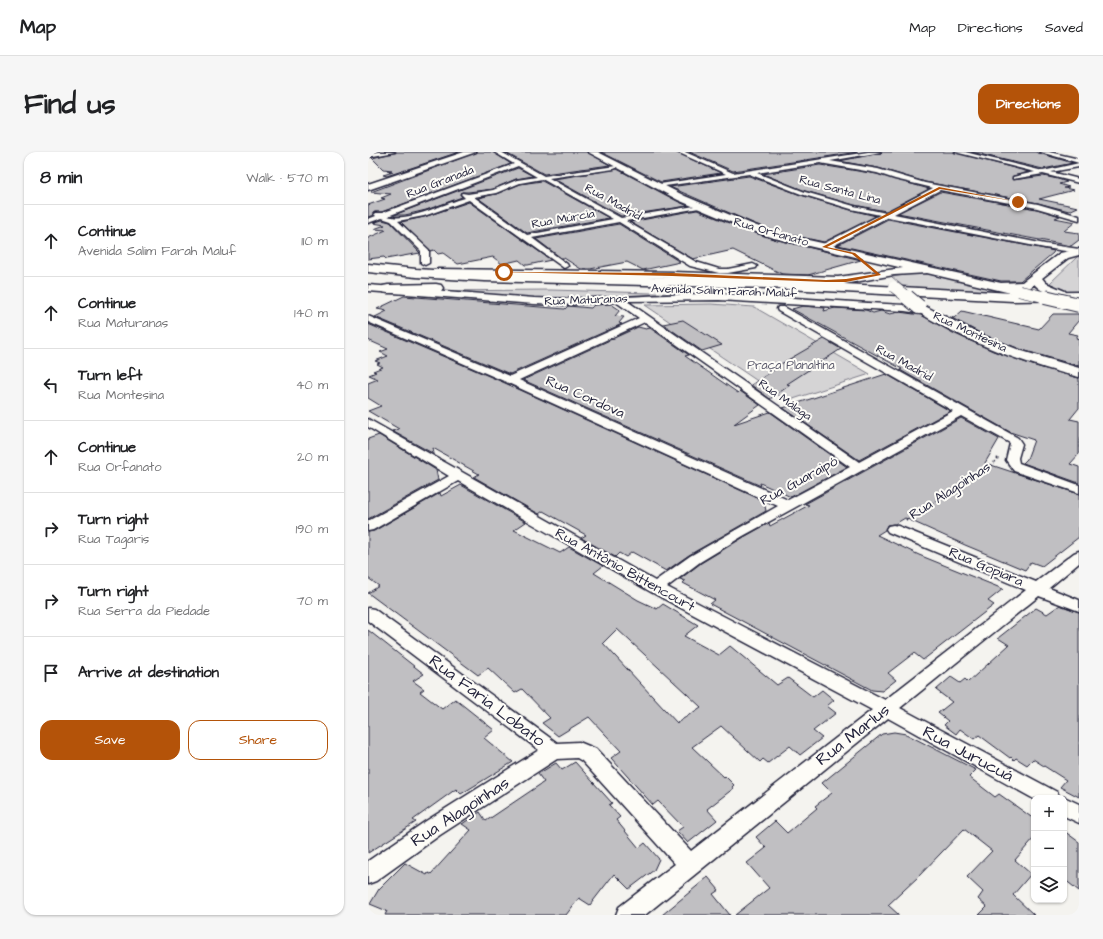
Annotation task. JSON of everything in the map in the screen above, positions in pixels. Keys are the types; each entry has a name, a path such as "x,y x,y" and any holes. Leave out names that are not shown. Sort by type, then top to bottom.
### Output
{"highway":[{"name":"Avenida Salim Farah Maluf","path":"368,268 416,273 761,284 1012,297 1079,297"},
{"name":"Avenida Salim Farah Maluf","path":"368,277 512,284 796,293 1019,305 1079,304"},
{"path":"388,289 472,287 512,284"}],"main road":[{"path":"368,187 472,152"},
{"name":"Rua Orfanato","path":"592,152 699,206 750,228 854,254 1079,304"},
{"path":"995,286 1025,286 1064,255 1079,252"},
{"name":"Rua Montesina","path":"854,254 922,309 948,325 980,340 1036,361 1079,373"},
{"path":"672,275 838,281 927,270"},
{"name":"Avenida Salim Farah Maluf","path":"416,273 504,272 672,275"},
{"path":"1035,278 1042,286 1053,292 1079,297"}],"street":[{"path":"368,155 392,152"},
{"name":"Rua Madrid","path":"497,152 694,264"},
{"path":"680,152 733,175"},
{"path":"660,186 879,152"},
{"path":"878,171 873,166 873,160 879,152"},
{"path":"958,152 1079,181"},
{"path":"1043,152 1079,161"},
{"path":"820,161 878,171 897,178 939,188 1038,206 1079,218"},
{"name":"Rua Granada","path":"368,221 519,164"},
{"path":"1015,178 1079,164"},
{"path":"393,220 422,215 469,197 494,192 519,181 614,167"},
{"name":"Rua Santa Lina","path":"750,172 809,196 853,208 1079,252"},
{"path":"456,188 549,253 564,266"},
{"path":"824,247 939,188"},
{"name":"Rua Múrcia","path":"526,237 699,206"},
{"path":"368,213 393,220 425,250 425,263"},
{"name":"Rua Santa Lina","path":"1045,246 1064,255"},
{"path":"672,275 690,269 694,264 719,271 728,271 753,266"},
{"name":"Rua Maturanas","path":"368,288 560,302 718,297 922,309"},
{"path":"368,292 388,289"},
{"name":"Rua Málaga","path":"618,299 858,467"},
{"name":"Rua Madrid","path":"781,309 1014,441"},
{"name":"Rua Cordova","path":"368,318 788,505"},
{"path":"510,380 645,319"},
{"name":"Rua Guaraipó","path":"656,588 695,559 788,505 962,411"},
{"name":"Rua Antônio Bittencourt","path":"368,422 458,476 656,588 886,709"},
{"path":"1014,441 1016,444 1011,460 1015,466 1079,489"},
{"path":"368,527 458,476"},
{"name":"Rua Gopiara","path":"893,529 1079,606"},
{"name":"Rua Marlus","path":"627,915 1079,556"},
{"name":"Rua Faria Lobato","path":"368,613 554,751 579,750 589,755 690,865"},
{"name":"Rua Jurucuá","path":"886,709 1044,795"},
{"name":"Rua Alagoinhas","path":"368,874 433,828 554,751"},
{"path":"1067,808 1079,814"}],"path":[{"name":"Rua Alagoinhas","path":"893,529 992,465 1014,441"}],"green space":[{"path":"1079,256 1079,292 1071,293 1052,287 1050,283"},
{"path":"922,272 1008,292 905,288 892,277"},
{"path":"551,290 685,294 551,299 432,291"},
{"name":"Praça Planaltina","path":"711,304 754,307 870,374 787,401 645,305"}],"building":[{"path":"396,152 459,152 387,176 383,175 393,172 387,171 392,170 383,169 372,158"},
{"path":"477,152 493,152 511,164 382,212 375,212 373,215 368,217 368,205 385,199 381,198 391,194 371,192"},
{"path":"504,152 587,152 610,165 544,174"},
{"path":"601,152 676,152 721,173 661,182"},
{"path":"689,152 858,152 733,171"},
{"path":"882,152 954,152 1029,172 1013,176 1013,180 1043,176 1058,179 1067,182 1059,184 1069,187 1064,188 1074,190 1039,199 1078,207 1069,211 1038,203 925,182 878,168 839,161"},
{"path":"971,152 1035,152 1073,163 1043,169"},
{"path":"820,165 877,174 929,189 886,211 854,205 805,191 763,174"},
{"path":"518,168 533,176 516,179 493,189 462,192 460,194 462,197 426,210 405,215 394,215"},
{"path":"617,169 688,206 621,216 554,179"},
{"path":"749,176 801,195 876,216 824,242 777,232 670,187"},
{"path":"542,181 609,218 527,233 478,198 496,194 520,184"},
{"path":"940,192 1037,209 1060,216 1055,218 1075,222 1064,231 1079,233 1079,240 1071,246 898,213"},
{"path":"469,202 551,260 528,265 525,265 519,260 502,264 493,257 458,264 443,253 438,254 434,250 430,251 401,222 424,217"},
{"path":"697,210 746,230 774,239 861,260 808,275 782,274 733,250 693,259 630,222"},
{"path":"888,219 1054,251 1020,281 1001,281 838,245"},
{"path":"382,220 390,222 420,253 386,259 384,257 368,259 368,238 386,230 374,229 385,225 373,223"},
{"path":"619,224 680,262 643,270 627,262 590,269 581,269 564,258 561,258 536,239"},
{"path":"404,296 565,309 568,306 591,308 594,305 611,304 620,310 615,316 624,317 619,323 622,324 510,374 375,317 387,311 377,309"},
{"path":"803,306 825,308 824,311 835,308 866,310 873,313 881,311 890,314 899,312 921,315 953,333 993,351 1035,366 1079,378 1079,408 1070,419 1079,421 1079,454 1070,464 1079,467 1079,483 1023,463 1027,459 1034,440 1010,432 900,370 902,369 792,309"},
{"path":"962,311 1039,329 1053,314 1079,314 1079,320 1068,333 1078,335 1076,338 1079,339 1079,366 1022,350 982,334 950,317 954,318"},
{"path":"683,320 722,345 702,351 663,324"},
{"path":"368,324 505,383 764,501 766,511 689,555 666,571 632,552 626,557 619,553 615,557 581,538 586,535 543,511 539,514 474,477 479,474 433,448 434,454 392,431 399,429 368,411 381,406 368,398 368,383 378,379 369,375 376,372 373,371 383,367 377,364 380,363 375,361 388,356 380,352 388,349 368,340"},
{"path":"638,327 646,329 650,328 689,355 685,356 738,393 740,391 760,405 734,424 770,412 847,467 791,497 760,483 761,486 523,380"},
{"path":"824,339 841,349 787,384 790,385 770,399 751,385 777,368 774,368"},
{"path":"886,374 950,411 859,460 783,408"},
{"path":"961,418 999,439 985,463 1079,494 1079,537 1042,566 1031,562 1025,570 905,518 895,524 887,525 885,530 877,535 919,555 1003,589 988,601 994,605 923,660 914,653 888,673 896,680 882,691 872,690 710,604 715,600 683,583 685,581 680,579 701,563 744,537 769,523 770,526 809,505 805,504"},
{"path":"379,435 436,470 438,480 368,519 368,439"},
{"path":"461,485 526,522 514,530 560,553 569,547 603,566 594,573 638,600 657,609 663,604 698,625 684,636 719,655 730,646 777,685 788,678 813,697 822,690 834,700 827,706 836,713 813,731 822,738 800,755 790,746 768,763 763,759 760,762 721,726 692,747 724,777 725,776 734,785 732,787 734,788 707,809 717,820 688,843 677,831 683,827 658,801 653,805 611,758 621,751 589,717 558,736 542,723 550,718 522,689 515,693 488,668 478,675 368,593 379,586 368,578 368,532 374,531 440,493 441,496","holes":["617,629 701,707 677,723 603,643"]},
{"path":"1060,605 1079,612 1079,797 1060,787 1066,780 1033,759 1027,765 1016,758 1014,760 1011,757 1010,758 979,735 974,739 960,729 956,734 944,725 948,721 938,713 952,702 936,690 951,677 960,683 965,679 968,682 1009,645 998,638 1036,608 1047,614"},
{"path":"368,630 424,674 413,681 424,689 420,692 442,709 455,699 494,730 484,738 513,762 461,794 456,789 413,820 416,822 368,853"},
{"path":"894,732 906,734 976,770 969,777 995,797 999,794 1031,817 1031,841 1015,860 1031,874 1013,895 1034,915 979,915 987,907 978,899 983,892 967,877 992,851 964,829 918,877 888,905 899,915 735,915 769,888 747,863 766,848 756,837 775,821 787,833 817,808 815,806 832,793 822,783 882,734"},
{"path":"575,762 612,803 609,805 620,817 616,820 639,848 645,843 659,859 654,870 629,889 614,874 590,905 579,898 566,915 385,915 387,911 370,904 379,889 405,863 427,875 428,873 431,874 471,830 462,824 480,812 486,821 544,782 538,774 556,763 562,770"},
{"path":"1067,833 1079,842 1079,891 1067,881"},
{"path":"708,877 719,890 713,894 730,915 662,915"}],"route":[{"path":"504,272 672,275 846,281 879,275 854,254 824,247 939,188 1018,202"}]}
